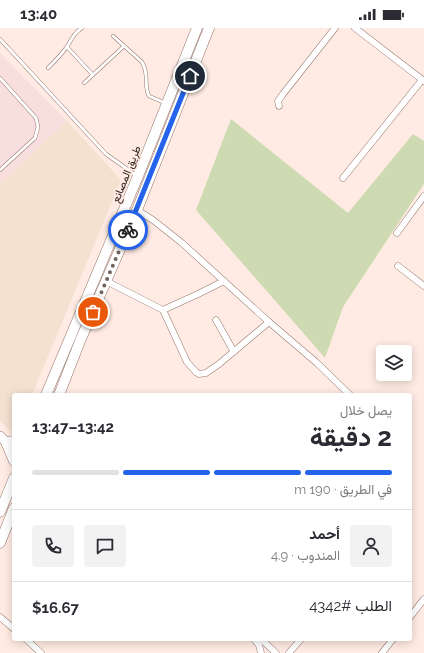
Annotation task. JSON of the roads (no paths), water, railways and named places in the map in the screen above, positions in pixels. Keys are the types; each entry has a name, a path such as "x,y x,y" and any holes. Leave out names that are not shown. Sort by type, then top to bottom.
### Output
{"main road":[{"path":"60,393 80,341 137,210 207,32 196,30"},
{"name":"طريق المصانع","path":"47,393 138,176 196,30"},
{"path":"8,441 12,454"},
{"path":"0,512 12,483"},
{"path":"0,543 12,513"}],"street":[{"path":"279,106 278,101 280,97 335,28"},
{"path":"343,178 423,80 356,28"},
{"path":"397,233 424,196"},
{"path":"137,210 162,227 269,322 317,362 348,393"},
{"path":"398,266 424,286"},
{"path":"106,281 163,310 184,357 199,374 206,373 234,352 269,322"},
{"path":"163,310 224,281"},
{"path":"216,320 234,352"},
{"path":"412,614 424,599"},
{"path":"0,617 12,626"},
{"path":"28,641 41,653"},
{"path":"256,641 259,645 261,653"},
{"path":"263,641 276,653"},
{"path":"289,653 299,641"},
{"path":"382,653 391,641"}],"lane":[{"path":"48,68 67,47 70,40 82,28"},
{"path":"113,36 123,47 142,62 147,74 146,87 149,96 167,104"},
{"path":"0,39 106,154 138,176"},
{"path":"67,47 92,75"},
{"path":"84,83 123,47"},
{"path":"0,78 36,118 38,127 35,138 0,170"}]}
